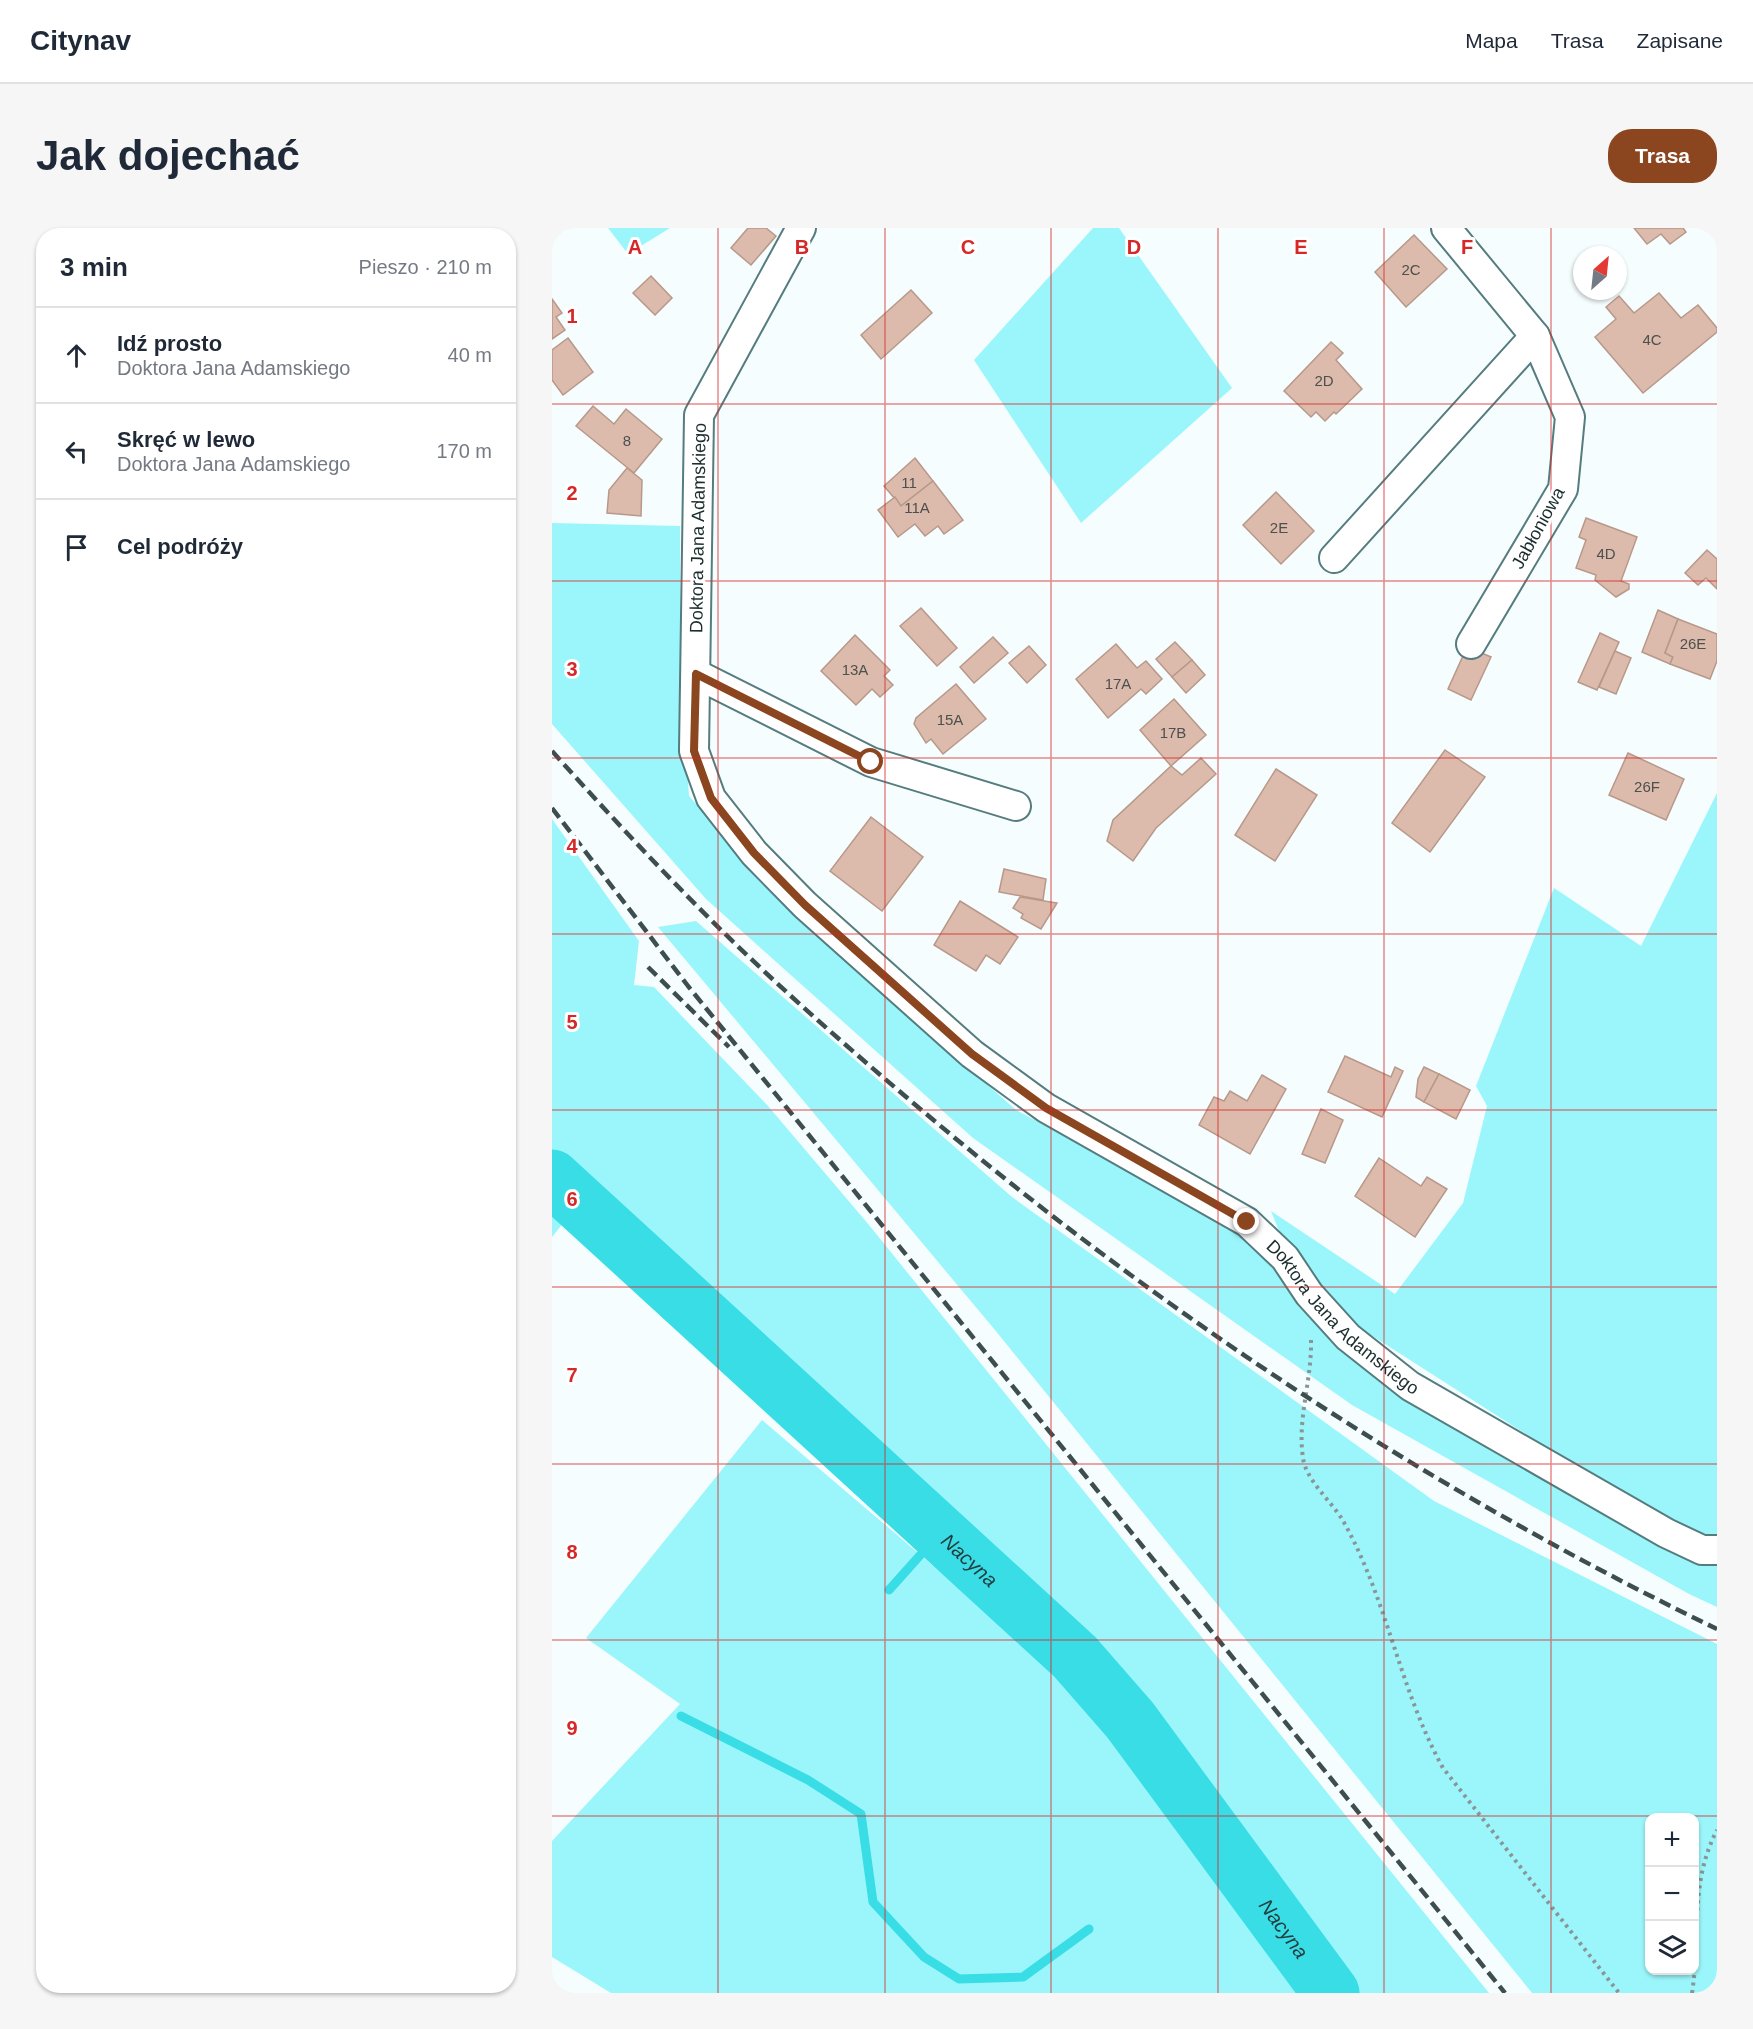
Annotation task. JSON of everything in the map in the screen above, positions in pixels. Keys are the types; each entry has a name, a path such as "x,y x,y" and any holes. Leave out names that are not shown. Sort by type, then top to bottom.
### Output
{"street":[{"name":"Doktora Jana Adamskiego","path":"801,228 699,416 694,751 711,798 754,853 805,905 972,1054 1046,1108 1247,1222 1285,1258 1309,1294 1348,1337 1410,1386 1666,1533 1702,1550 1717,1551"},
{"name":"Jabłoniowa","path":"1446,228 1535,336 1570,417 1563,489 1471,644"},
{"path":"1334,558 1535,336"},
{"path":"696,674 871,762 1016,806"}],"path":[{"path":"1309,1294 1311,1366 1302,1445 1305,1467 1342,1520 1374,1588 1421,1723 1443,1767 1619,1993"},
{"path":"1692,1993 1696,1963 1696,1899 1707,1850 1717,1830"}],"shaded area":[{"path":"608,228 670,228 628,254"},
{"path":"1093,228 1119,228 1232,388 1081,523 974,360"},
{"path":"552,523 680,526 680,675 689,796 800,919 1016,1110 1221,1219 1265,1255 1330,1339 1421,1406 1703,1566 1717,1566 1717,1607 1689,1594 1352,1405 973,1138 706,899 552,724"},
{"path":"1717,793 1717,1535 1702,1537 1532,1438 1349,1321 1281,1236 1271,1211 1395,1294 1463,1203 1487,1106 1476,1086 1554,888 1641,946"},
{"path":"552,819 639,941 634,985 654,987 768,1106 869,1225 1489,1993 1345,1993 1144,1718 1073,1637 589,1194 552,1155"},
{"path":"696,921 1012,1197 1434,1501 1717,1644 1717,1993 1532,1993 995,1330 658,927"},
{"path":"552,1192 573,1211 552,1237"},
{"path":"762,1420 1058,1672 1303,1993 611,1993 552,1957 552,1841 680,1704 586,1638"}],"building":[{"path":"748,228 766,228 776,236 751,265 731,248"},
{"path":"1634,228 1683,228 1686,232 1670,244 1661,234 1647,244"},
{"path":"1414,235 1447,269 1406,307 1375,272"},
{"path":"651,276 672,298 655,315 633,293"},
{"path":"911,290 932,313 881,359 861,335"},
{"path":"1659,293 1681,318 1698,305 1717,328 1717,332 1643,393 1595,337 1616,319 1606,307 1614,300 1623,300 1634,313"},
{"path":"552,299 562,313 556,317 565,330 552,339"},
{"path":"568,338 593,372 563,395 552,380 552,350"},
{"path":"1331,342 1343,353 1336,360 1362,389 1336,414 1334,412 1325,421 1316,412 1311,417 1284,391"},
{"path":"593,406 614,424 626,409 662,439 634,473 576,426"},
{"path":"915,458 933,481 901,506 884,486"},
{"path":"627,468 642,480 641,516 607,513 609,490"},
{"path":"933,481 963,520 944,534 938,526 925,536 915,524 898,537 878,510 895,497 901,506"},
{"path":"1276,492 1314,531 1281,564 1243,525"},
{"path":"1586,518 1637,537 1621,581 1629,584 1629,589 1616,597 1595,580 1596,575 1576,568 1586,540 1579,537"},
{"path":"1707,550 1717,559 1717,589 1706,578 1698,585 1685,573"},
{"path":"921,608 957,648 937,666 900,626"},
{"path":"1658,610 1678,619 1665,653 1673,657 1670,664 1642,652"},
{"path":"1678,619 1717,634 1717,661 1710,679 1670,664 1673,657 1665,653"},
{"path":"1600,633 1619,642 1597,690 1578,682"},
{"path":"855,635 890,670 884,676 893,685 880,697 872,689 856,705 821,671"},
{"path":"993,637 1008,653 974,683 960,667"},
{"path":"1175,642 1192,660 1172,677 1156,659"},
{"path":"1116,644 1137,668 1146,661 1162,679 1146,694 1141,689 1108,718 1076,679"},
{"path":"1029,646 1046,665 1027,683 1009,663"},
{"path":"1467,647 1491,657 1471,700 1448,689"},
{"path":"1615,651 1631,658 1616,694 1599,687"},
{"path":"1192,660 1205,675 1186,693 1172,677"},
{"path":"956,684 986,719 943,754 931,739 926,743 914,724 916,718"},
{"path":"1174,699 1206,735 1171,766 1140,730"},
{"path":"1445,750 1485,777 1430,852 1392,823"},
{"path":"1628,753 1684,779 1666,820 1609,795"},
{"path":"1201,758 1216,774 1156,828 1133,861 1107,841 1113,820 1171,766 1182,775"},
{"path":"1276,769 1317,795 1275,861 1235,835"},
{"path":"871,817 923,857 882,911 830,871"},
{"path":"1004,869 1046,879 1043,900 999,892"},
{"path":"1020,897 1057,903 1041,929 1021,918 1023,914 1013,908"},
{"path":"960,901 1018,937 1000,964 986,955 976,971 934,945"},
{"path":"1345,1056 1391,1077 1395,1067 1403,1071 1382,1117 1328,1092"},
{"path":"1424,1067 1439,1074 1424,1102 1416,1097 1418,1079"},
{"path":"1439,1074 1470,1090 1456,1119 1424,1102"},
{"path":"1262,1075 1286,1089 1250,1154 1199,1125 1214,1097 1224,1101 1230,1091 1247,1101"},
{"path":"1321,1109 1343,1120 1325,1163 1302,1154"},
{"path":"1379,1158 1421,1186 1427,1177 1447,1189 1415,1237 1355,1196"}],"waterway":[{"name":"Nacyna","path":"552,1178 1075,1657 1130,1720 1331,1993"},
{"path":"889,1590 940,1533"},
{"path":"681,1716 808,1780 861,1814 873,1902 924,1957 959,1979 1023,1977 1089,1929"}],"railway":[{"path":"552,751 669,877 781,987 905,1096 999,1174 1095,1248 1193,1320 1396,1454 1608,1574 1717,1629"},
{"path":"552,808 688,986 1505,1993"},
{"path":"648,967 729,1047"}],"route":[{"path":"871,762 696,674 694,751 711,798 754,853 805,905 972,1054 1046,1108 1247,1222"}]}
